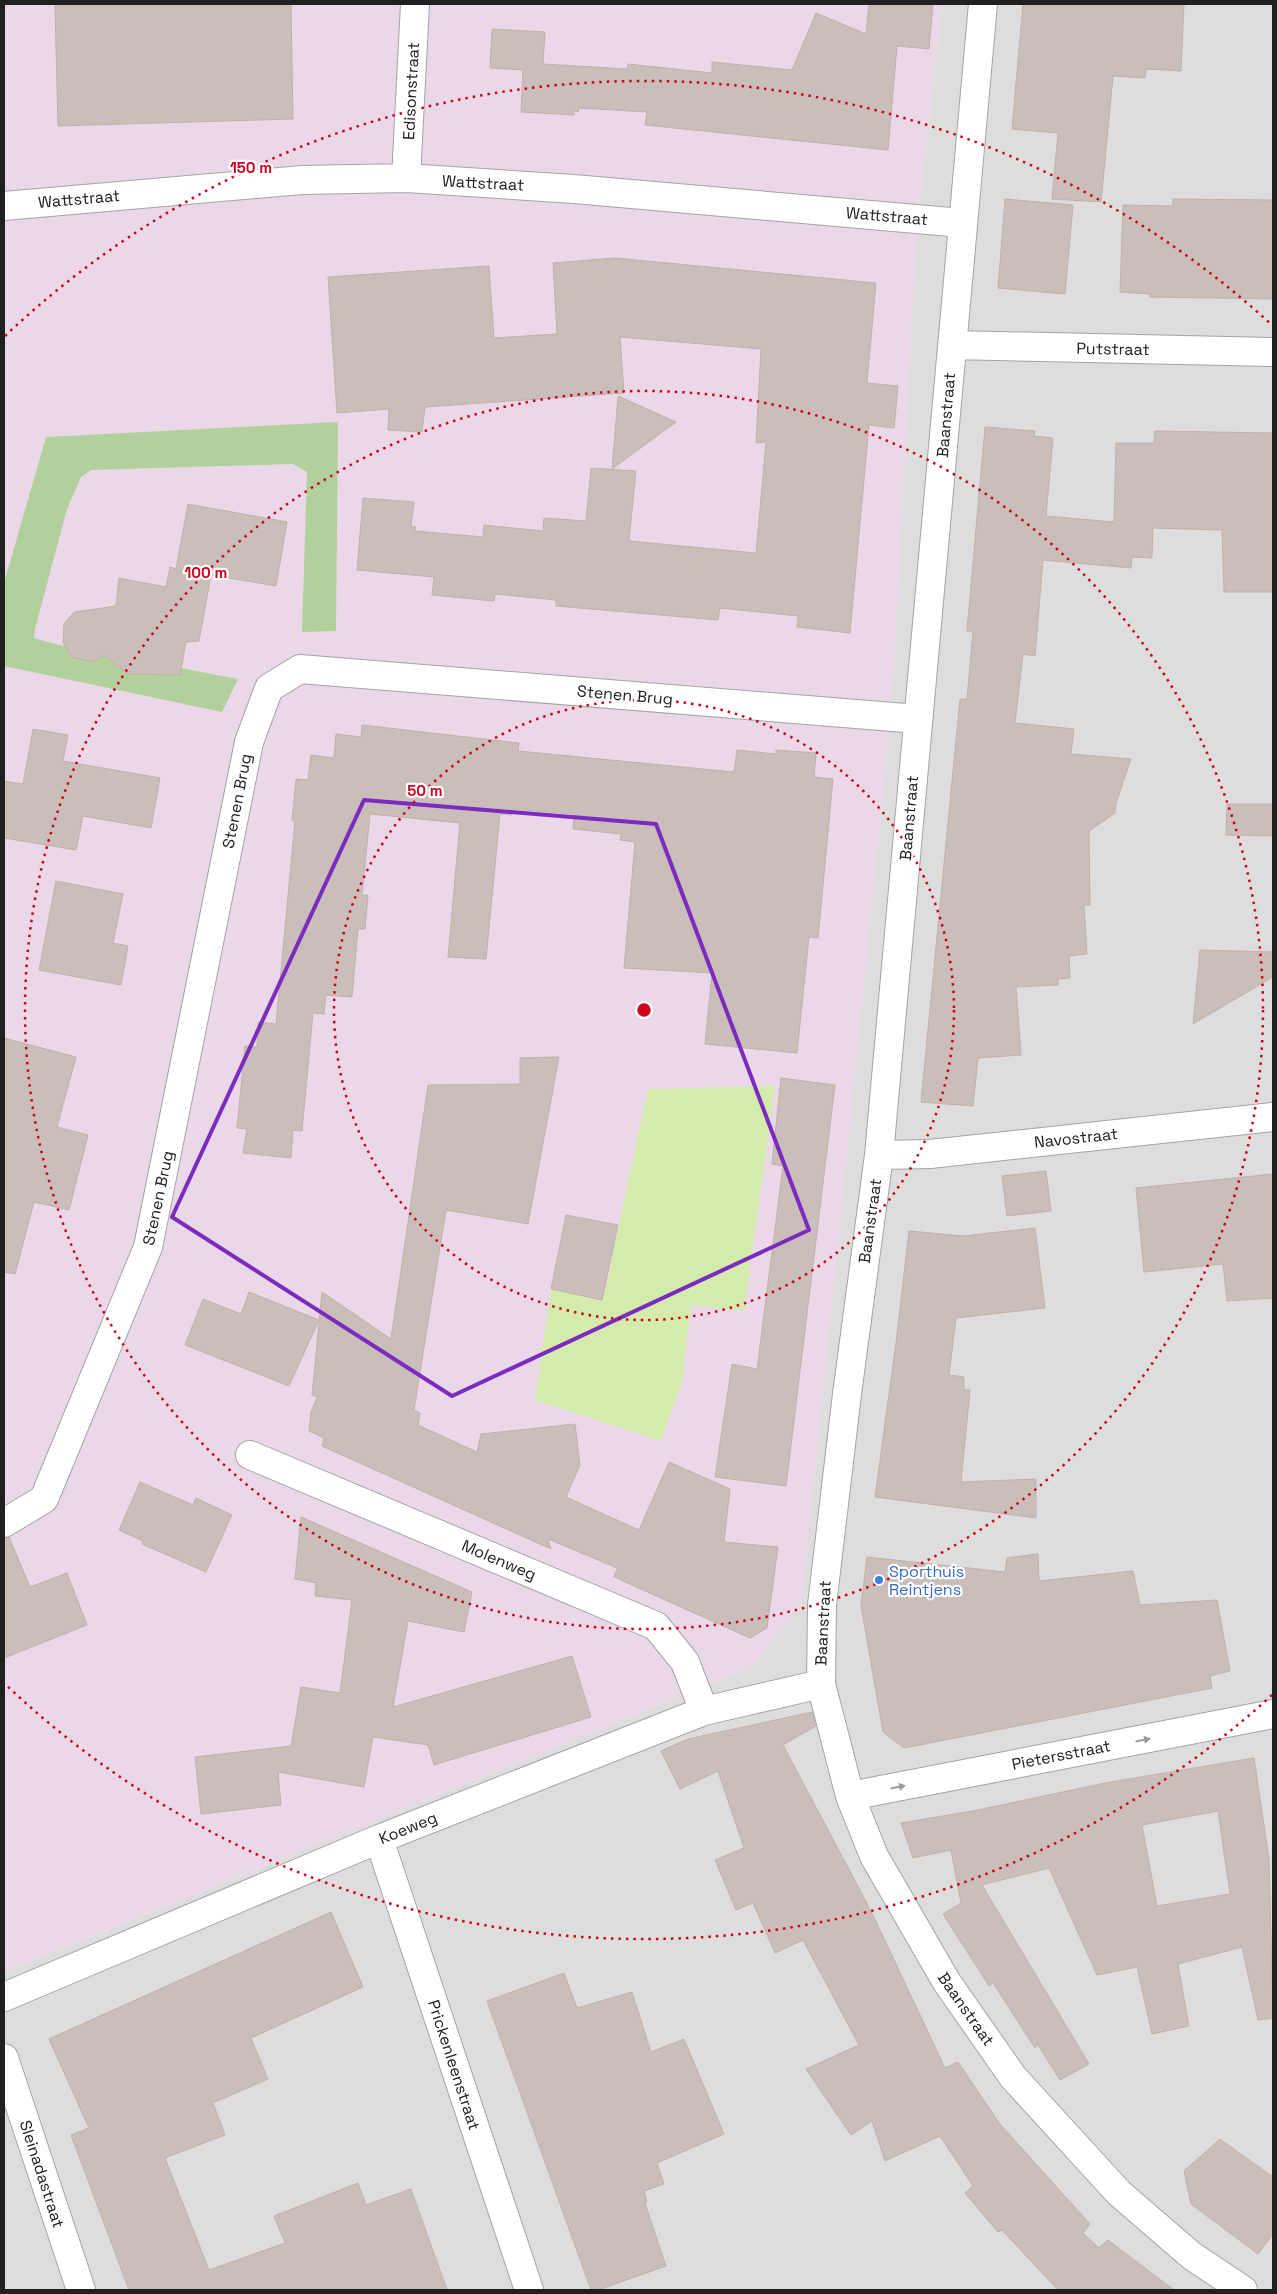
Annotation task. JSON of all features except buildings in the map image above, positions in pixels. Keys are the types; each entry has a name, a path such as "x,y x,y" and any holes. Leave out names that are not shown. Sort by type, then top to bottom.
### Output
{"street":[{"name":"Edisonstraat","path":"406,178 415,4"},
{"name":"Baanstraat","path":"983,4 879,1155 847,1394 822,1605 821,1684 850,1796 874,1856 946,1981 1014,2077 1119,2192 1192,2256 1243,2290"},
{"name":"Wattstraat","path":"4,206 302,180 406,178 574,189 962,223"},
{"name":"Putstraat","path":"953,345 1273,352"},
{"name":"Stenen Brug","path":"4,1523 44,1499 148,1247 249,742 269,688 300,669 918,719"},
{"name":"Navostraat","path":"879,1155 930,1154 1273,1117"},
{"name":"Molenweg","path":"250,1455 656,1626 685,1662 704,1711"},
{"name":"Koeweg","path":"4,1997 379,1839 704,1711 821,1684"},
{"name":"Pietersstraat","path":"850,1796 1273,1714"},
{"name":"Prickenleenstraat","path":"379,1839 529,2290"},
{"name":"Sleinadastraat","path":"4,2058 81,2290"}],"highlighted area":[{"path":"364,800 656,824 809,1230 452,1396 172,1217"}],"shaded area":[{"path":"4,4 942,4 917,225 892,707 802,1599 754,1666 4,1972"},
{"path":"942,4 1273,4 1273,2290 4,2290 4,1972 754,1666"}],"green space":[{"path":"338,422 336,631 302,632 307,472 293,464 91,470 81,477 67,509 34,638 55,644 238,679 222,712 4,666 4,583 46,437"},
{"path":"775,1086 744,1311 691,1305 682,1382 661,1441 535,1400 551,1289 603,1300 648,1089"}],"place":[{"name":"Sporthuis Reintjens","path":"879,1580"}]}
